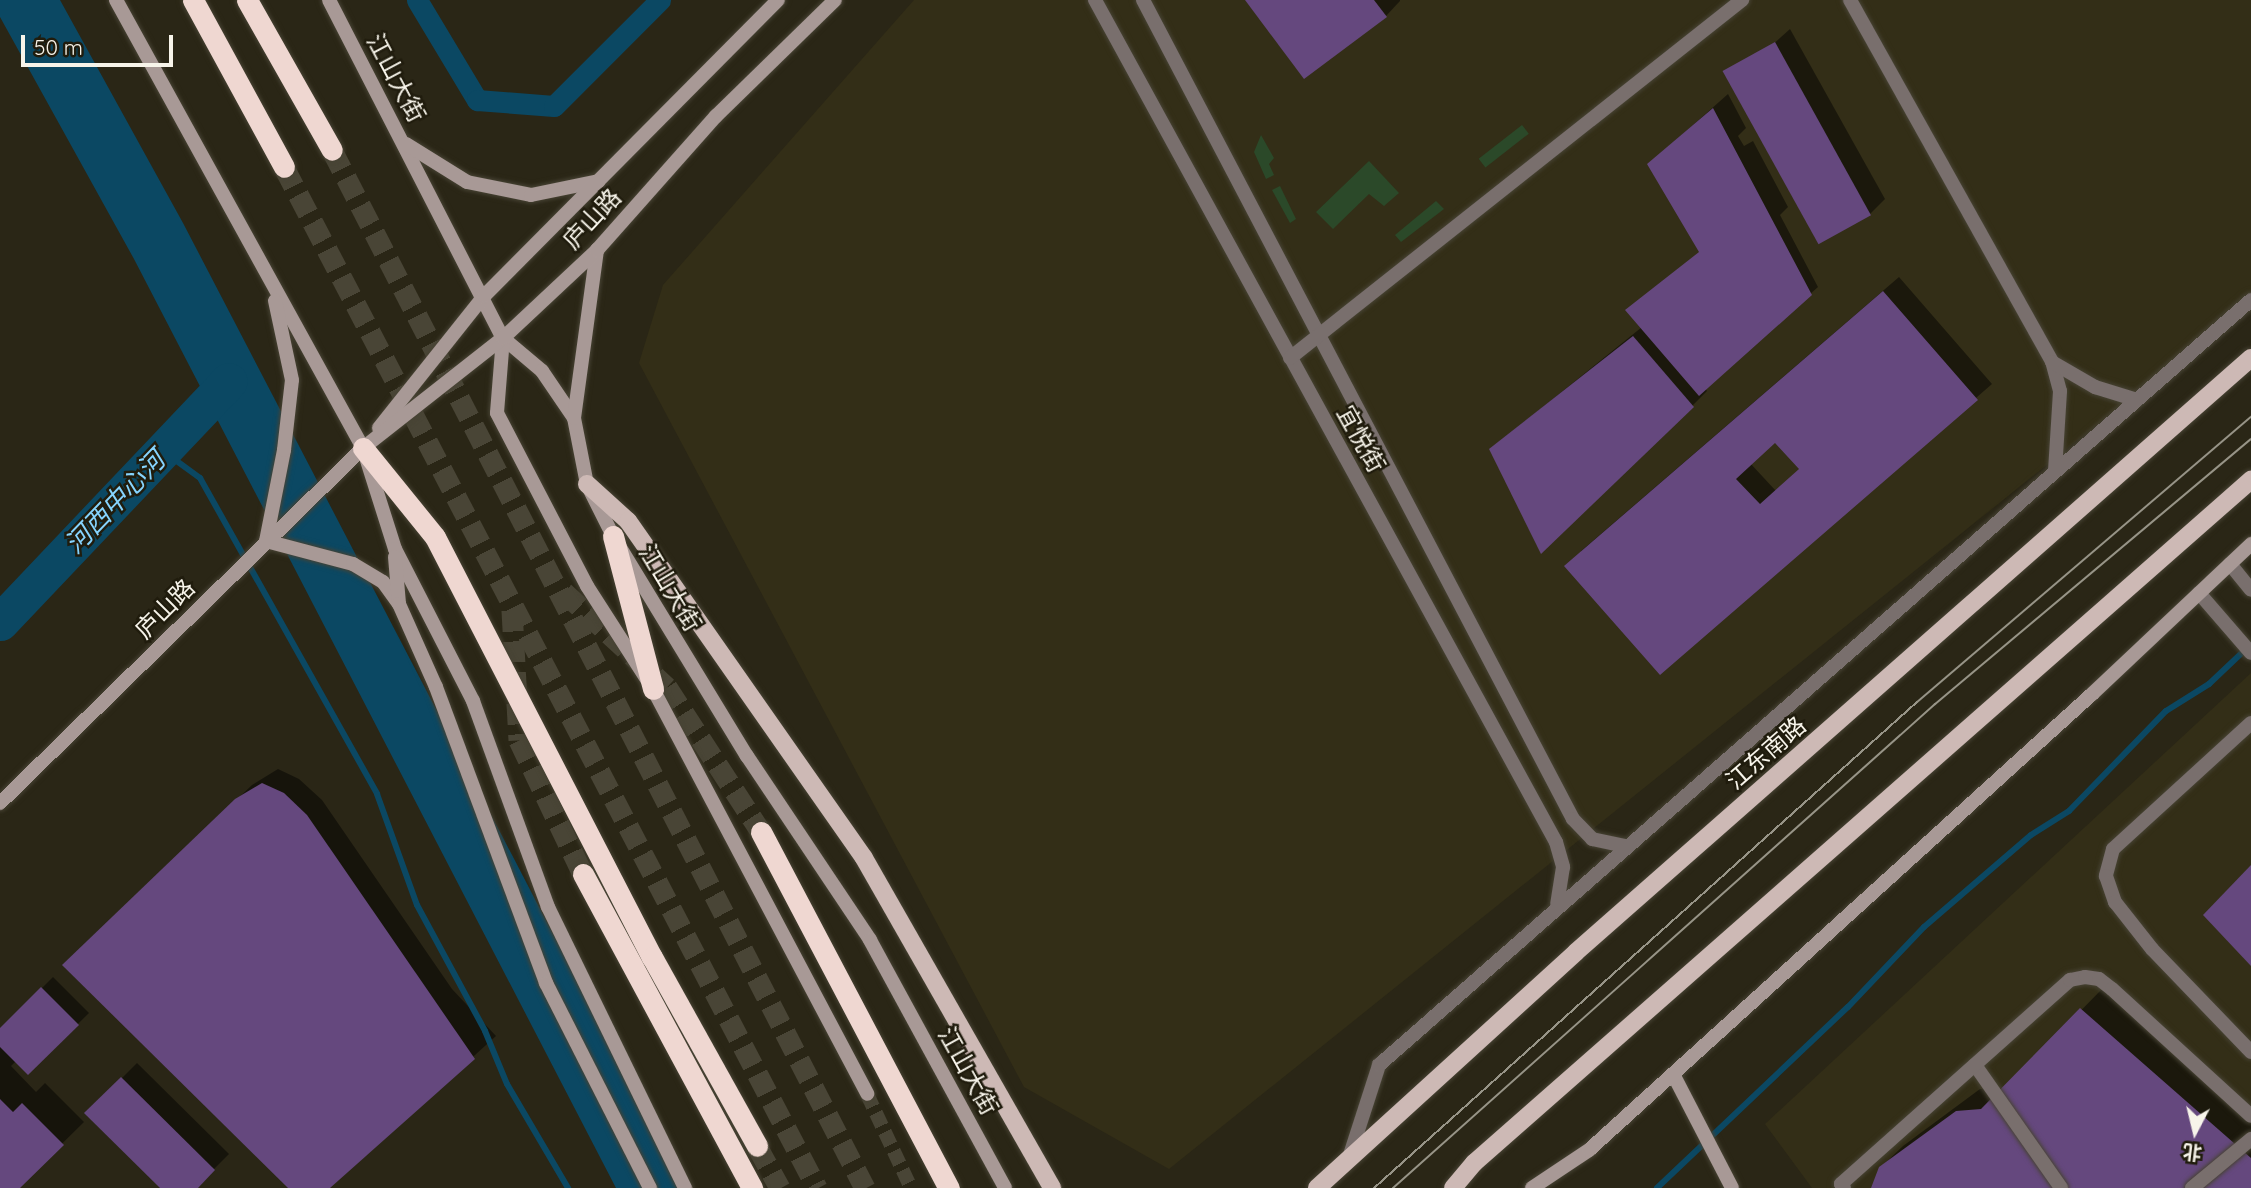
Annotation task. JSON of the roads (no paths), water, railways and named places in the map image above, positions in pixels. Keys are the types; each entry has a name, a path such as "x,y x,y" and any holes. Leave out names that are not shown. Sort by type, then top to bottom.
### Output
{"highway":[{"path":"193,0 284,167"},
{"path":"247,0 332,150"},
{"path":"363,448 435,537 652,957 757,1146"},
{"path":"612,536 653,689"},
{"path":"761,832 949,1188"},
{"path":"583,874 752,1188"}],"main road":[{"path":"116,0 363,448 395,549 473,701 548,907 685,1188"},
{"name":"江山大街","path":"329,0 484,296 503,338 542,371 575,418 587,485 612,536 747,756 870,940 1005,1188"},
{"name":"庐山路","path":"363,448 484,296 778,0"},
{"name":"庐山路","path":"0,803 363,448 503,338 597,250 716,116 835,0"},
{"path":"405,144 467,182 531,195 601,181"},
{"path":"575,418 597,250"},
{"path":"272,286 292,380 284,450 266,541 353,564 383,582 399,604 436,687 546,983 650,1188"},
{"path":"503,338 497,413 586,586 653,689 867,1094"},
{"name":"江东南路","path":"1317,1188 1350,1155 2251,358"},
{"path":"1453,1188 1474,1163 2251,480"},
{"path":"587,485 628,521 864,858 1052,1188"},
{"path":"1532,1188 1590,1150 2251,544"},
{"path":"395,549 399,604"},
{"path":"1673,1074 1729,1183"}],"street":[{"name":"宜悦街","path":"1094,0 1556,842 1563,867 1557,905"},
{"name":"宜悦街","path":"1143,0 1573,819 1592,839 1624,846"},
{"path":"1290,358 1742,0"},
{"path":"1850,0 2052,362 2060,391 2055,471"},
{"path":"1350,1155 1379,1065 1624,846 2251,300"},
{"path":"2052,362 2095,387 2137,400"},
{"path":"2230,564 2251,590"},
{"path":"2199,593 2251,653"},
{"path":"2251,723 2113,849 2106,876 2115,902 2152,949 2251,1052"},
{"path":"1844,1188 1841,1184 2070,981 2099,979 2251,1116"},
{"path":"1975,1065 2061,1188"},
{"path":"2192,1188 2251,1139"}],"water":[{"path":"0,0 60,0 183,223 563,953 680,1188 616,1188 134,259 0,17"}],"waterway":[{"name":"河西中心河","path":"417,0 477,100 554,106 660,0"},
{"name":"河西中心河","path":"0,622 229,381"},
{"path":"163,451 200,478 377,794 417,905 485,1031 507,1084 568,1188"},
{"path":"1657,1188 1848,1007 1924,927 2031,835 2069,811 2166,711 2209,684 2248,647"}],"tunnel":[{"path":"332,150 865,1188"},
{"path":"284,167 817,1188"},
{"path":"564,592 667,687 761,832"},
{"path":"512,610 519,740 583,874"},
{"path":"867,1094 911,1188"},
{"path":"757,1146 780,1188"}],"tram line":[{"path":"1374,1188 1917,702 2251,417"},
{"path":"1393,1188 1935,704 2251,439"}]}
